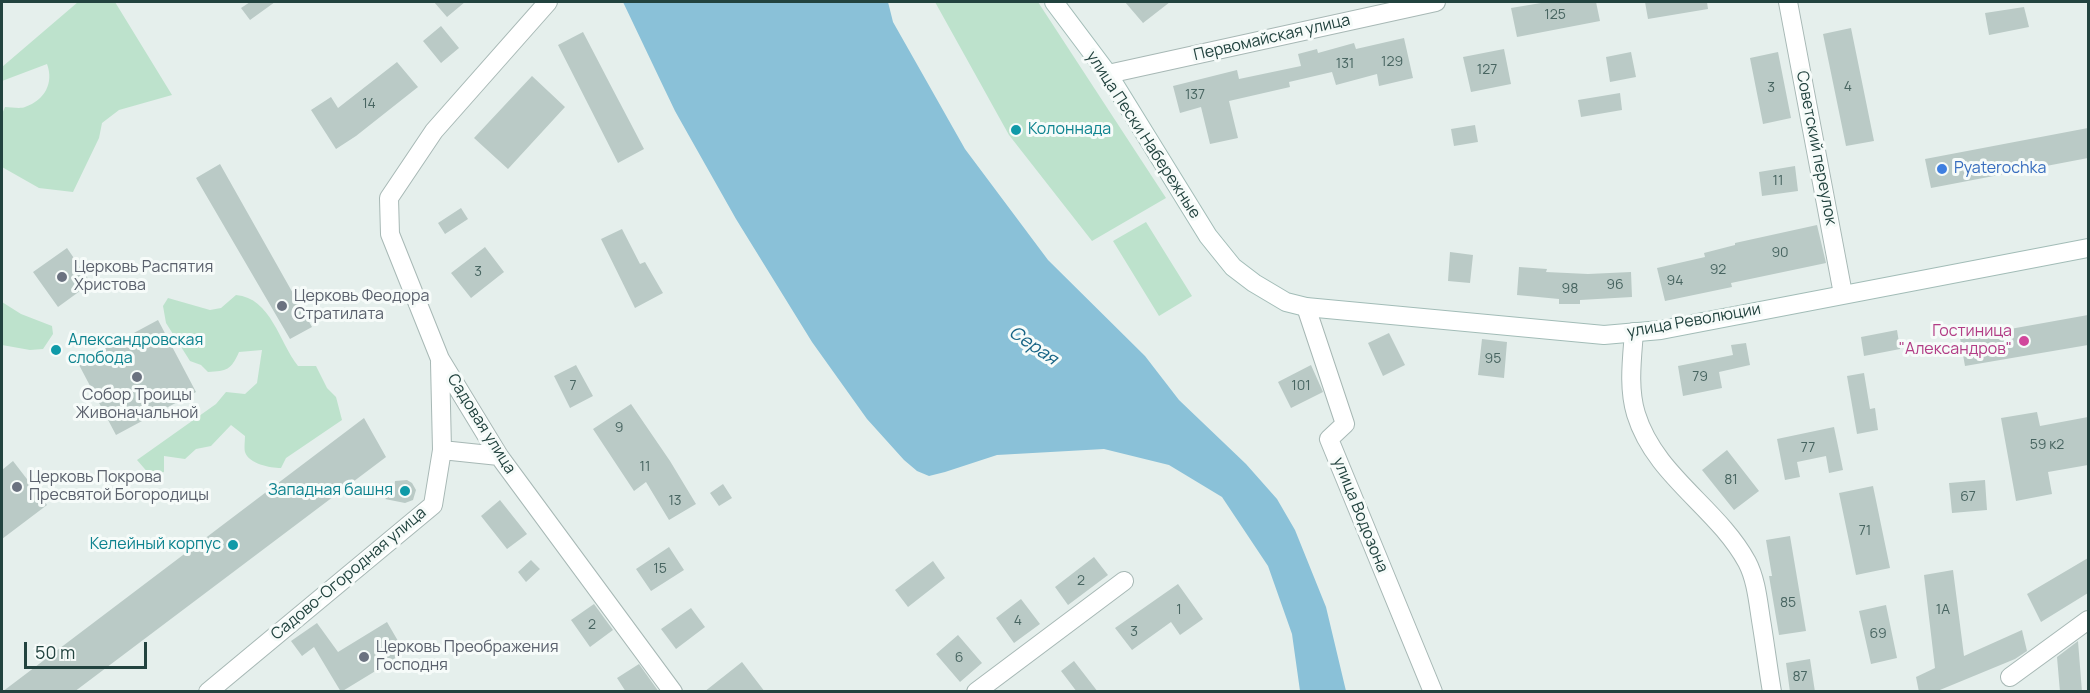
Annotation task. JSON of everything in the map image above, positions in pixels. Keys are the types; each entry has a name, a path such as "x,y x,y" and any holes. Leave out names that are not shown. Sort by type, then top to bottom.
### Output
{"street":[{"name":"Садовая улица","path":"548,2 434,130 389,198 390,234 440,359 499,456 673,692"},
{"name":"улица Пески Набережные","path":"1054,2 1108,74 1208,236 1233,267"},
{"name":"Первомайская улица","path":"1108,74 1436,2"},
{"name":"Советский переулок","path":"1788,2 1843,294"},
{"name":"улица Революции","path":"1233,267 1286,302 1306,307 1605,335 1661,330 2088,248"},
{"name":"улица Водозона","path":"1306,307 1345,424 1329,439 1433,692"},
{"path":"1634,332 1631,380 1636,412 1647,440 1665,468 1716,520 1747,563 1756,588 1772,692"},
{"name":"Садово-Огородная улица","path":"208,692 433,505 442,450 440,359"},
{"path":"442,450 499,456"},
{"path":"976,692 1124,581"},
{"path":"2010,677 2088,620"}],"green space":[{"path":"78,2 115,2 172,95 119,110 102,123 99,138 73,192 39,188 2,167 2,114 5,107 21,108 38,100 46,90 49,71 47,64 2,81 2,67"},
{"path":"935,2 1038,2 1166,198 1092,241 1009,135"},
{"path":"1146,222 1192,296 1159,316 1113,241"},
{"path":"236,295 248,298 266,312 298,366 316,366 327,388 336,397 342,420 286,458 281,468 266,466 251,460 245,452 245,436 231,425 211,446 196,449 185,459 164,456 164,472 150,475 137,460 216,404 226,392 245,394 257,383 262,350 239,352 228,368 208,372 201,365 190,361 166,323 163,306 168,298 210,310 221,308"},
{"path":"2,302 21,314 52,326 53,334 43,349 30,350 2,345"}],"water":[{"name":"Серая","path":"623,2 888,2 893,22 965,149 1048,260 1145,356 1179,400 1246,464 1277,499 1295,530 1326,607 1346,691 1300,691 1292,634 1268,566 1222,497 1169,465 1104,449 997,455 929,476 917,471 904,460 867,419 812,342 736,219 675,111"}],"building":[{"path":"250,2 275,2 250,20 241,8"},
{"path":"434,2 465,2 447,17"},
{"path":"1125,2 1170,2 1143,23"},
{"path":"1547,2 1596,2 1600,21 1517,37 1511,8"},
{"path":"1645,2 1707,2 1708,9 1648,19"},
{"path":"2024,7 2029,27 1989,35 1985,13"},
{"path":"441,26 459,48 441,63 423,41"},
{"path":"1851,28 1874,141 1846,146 1823,34"},
{"path":"583,32 644,149 618,163 558,45"},
{"path":"1404,38 1413,78 1379,86 1377,74 1336,85 1332,72 1289,82 1290,87 1229,101 1238,138 1210,144 1201,107 1180,113 1173,86 1237,70 1239,79 1301,66 1298,54 1317,49 1318,53 1354,43 1356,49"},
{"path":"1504,49 1511,84 1471,92 1463,57"},
{"path":"1631,52 1636,77 1610,82 1606,57"},
{"path":"1778,52 1791,118 1763,124 1750,58"},
{"path":"397,62 418,87 336,149 311,110 331,97 338,108"},
{"path":"532,76 565,107 508,169 474,138"},
{"path":"1620,93 1622,110 1581,117 1578,100"},
{"path":"1475,125 1478,142 1454,146 1451,129"},
{"path":"2088,128 2088,158 1931,188 1925,159"},
{"path":"220,164 312,327 290,339 196,178"},
{"path":"1795,166 1798,191 1762,196 1759,172"},
{"path":"461,208 468,219 445,234 438,223"},
{"path":"1817,225 1826,263 1731,283 1732,287 1665,301 1657,268 1705,257 1704,253 1735,245 1735,243"},
{"path":"622,229 640,264 645,262 663,293 635,308 601,239"},
{"path":"485,247 504,272 471,298 451,273"},
{"name":"Церковь Распятия Христова","path":"67,248 91,283 58,307 33,272"},
{"path":"1450,252 1473,255 1470,283 1448,281"},
{"path":"1519,267 1547,269 1546,272 1588,274 1631,272 1632,297 1580,300 1580,304 1559,304 1559,299 1517,295"},
{"name":"Гостиница \"Александров\"","path":"2088,315 2088,345 1965,366 1960,338"},
{"name":"Собор Троицы Живоначальной","path":"158,320 196,392 116,435 78,363"},
{"path":"1897,330 1900,349 1864,356 1861,337"},
{"path":"1389,333 1405,365 1383,376 1368,343"},
{"path":"1482,339 1507,342 1504,378 1478,375"},
{"path":"1746,343 1750,365 1719,372 1722,388 1683,396 1678,366 1733,355 1731,345"},
{"path":"576,365 593,396 570,408 554,376"},
{"path":"1311,365 1323,392 1291,408 1278,382"},
{"path":"1864,373 1870,409 1875,408 1878,430 1857,434 1847,376"},
{"path":"631,404 696,504 669,520 646,482 634,491 593,429"},
{"path":"2037,412 2040,426 2088,417 2088,465 2048,472 2052,494 2016,501 2001,418"},
{"name":"Келейный корпус","path":"364,418 386,457 74,692 2,692"},
{"path":"1834,427 1843,470 1829,473 1826,456 1797,462 1800,477 1785,480 1777,439"},
{"path":"1727,450 1759,491 1734,510 1702,470"},
{"name":"Церковь Покрова Пресвятой Богородицы","path":"13,461 47,505 2,539 2,470"},
{"name":"Западная башня","path":"407,480 416,490 413,500 405,503 385,499 394,492 395,481"},
{"path":"1985,480 1987,510 1952,513 1949,483"},
{"path":"723,484 732,498 719,506 710,493"},
{"path":"1873,486 1890,568 1856,575 1839,493"},
{"path":"500,500 527,534 507,549 481,516"},
{"path":"1790,536 1806,631 1779,635 1769,576 1772,576 1766,540"},
{"path":"669,547 684,570 651,591 636,569"},
{"path":"1094,557 1108,575 1068,605 1055,587"},
{"path":"2088,558 2088,593 2041,622 2027,594"},
{"path":"531,560 540,569 526,582 518,572"},
{"path":"933,561 945,578 908,607 895,590"},
{"path":"1953,570 1964,656 2022,630 2027,651 2015,659 1935,692 1919,692 1916,677 1935,668 1924,575"},
{"path":"1178,584 1203,619 1180,635 1171,622 1132,650 1115,628"},
{"path":"1021,599 1040,624 1014,643 996,618"},
{"path":"594,604 613,630 590,647 571,620"},
{"path":"1886,605 1897,658 1871,664 1859,611"},
{"path":"691,608 705,627 676,649 661,629"},
{"name":"Церковь Преображения Господня","path":"387,622 405,653 341,692 314,647 302,656 291,641 317,623 338,652"},
{"path":"958,635 982,663 960,682 936,654"},
{"path":"2078,641 2082,692 2060,692 2057,657"},
{"path":"1810,659 1815,692 1790,692 1786,663"},
{"path":"1074,661 1098,692 1077,692 1061,671"},
{"path":"742,662 765,692 704,692"},
{"path":"639,664 659,692 626,692 617,678"}],"place":[{"name":"Колоннада","path":"1016,130"},
{"name":"Pyaterochka","path":"1942,169"},
{"name":"Церковь Распятия Христова","path":"62,277"},
{"name":"Церковь Феодора Стратилата","path":"282,306"},
{"name":"Гостиница \"Александров\"","path":"2024,341"},
{"name":"Александровская слобода","path":"56,350"},
{"name":"Собор Троицы Живоначальной","path":"137,377"},
{"name":"Церковь Покрова Пресвятой Богородицы","path":"17,487"},
{"name":"Западная башня","path":"405,491"},
{"name":"Келейный корпус","path":"233,545"},
{"name":"Церковь Преображения Господня","path":"364,657"}]}
